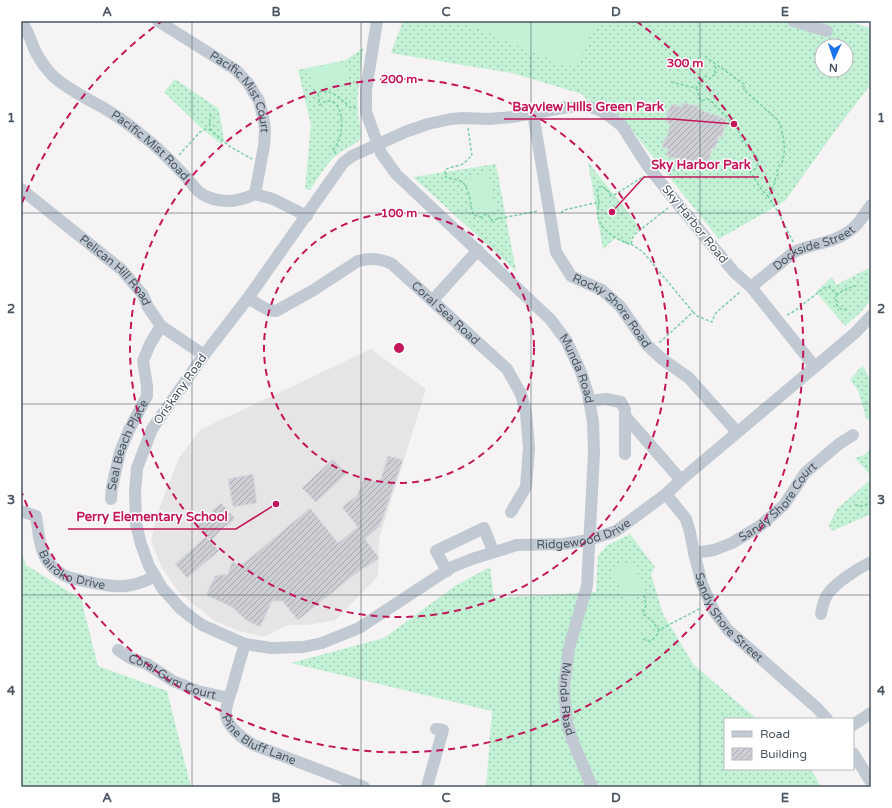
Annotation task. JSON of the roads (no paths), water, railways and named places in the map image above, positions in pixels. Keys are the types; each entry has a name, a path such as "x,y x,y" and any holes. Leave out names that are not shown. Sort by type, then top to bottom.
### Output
{"street":[{"name":"Pacific Mist Road","path":"21,21 28,32 35,51 54,76 69,88 112,113 145,137 186,177 195,189 203,195 226,202 247,198 255,194"},
{"name":"Pacific Mist Court","path":"158,21 236,70 248,83 259,101 265,129 264,146 255,194"},
{"name":"Munda Road","path":"377,21 366,90 366,112 381,153 396,174 550,319 566,340 581,372 593,422 594,453 587,586 569,648 564,688 567,723 592,787"},
{"path":"793,21 827,31"},
{"name":"Sky Harbor Road","path":"377,144 428,124 451,119 488,119 584,106 601,111 616,120 622,126 648,165 746,289 815,367"},
{"name":"Rocky Shore Road","path":"533,113 556,252 571,276 602,290 620,306 646,345 662,359 689,378 738,432"},
{"name":"Oriskany Road","path":"245,644 202,625 171,599 162,588 144,555 140,544 136,524 135,493 137,468 152,429 204,355 248,298 307,216 343,163 352,156 377,144"},
{"name":"Pelican Hill Road","path":"21,189 122,270 143,295 148,307 161,326 204,355"},
{"path":"255,194 273,199 307,216"},
{"name":"Dockside Street","path":"746,289 794,252 834,239 851,230 858,224 871,205"},
{"path":"433,300 478,250"},
{"name":"Coral Sea Road","path":"248,298 269,310 276,311 312,291 358,261 376,259 392,264 507,369 521,394 526,412 529,448 526,488 511,512"},
{"name":"Ridgewood Drive","path":"245,644 271,648 302,647 322,643 359,628 452,567 472,558 517,545 563,544 589,540 616,531 666,494 855,333 871,316"},
{"name":"Seal Beach Place","path":"112,499 112,487 120,452 128,430 147,396 143,361 150,344 161,326"},
{"path":"589,401 606,399 621,402 624,410 625,454"},
{"path":"624,416 681,480"},
{"name":"Sandy Shore Court","path":"694,553 714,550 732,542 760,526 784,505 805,473 839,444 853,435"},
{"name":"Sandy Shore Street","path":"666,494 686,519 702,584 714,611 728,630 817,708 826,718"},
{"name":"Bairoko Drive","path":"21,511 36,516 39,542 43,553 49,564 64,576 118,587 141,583 155,576"},
{"path":"446,571 436,551 484,528 494,551"},
{"path":"820,614 826,596 834,587 871,562"},
{"name":"Pine Bluff Lane","path":"245,644 229,698 226,714 235,731 254,745 364,787"},
{"name":"Coral Gum Court","path":"118,650 130,658 147,664 173,681 198,691 229,698"},
{"path":"854,724 871,713"},
{"path":"427,787 443,730 436,729"},
{"path":"854,755 871,782"}],"place":[{"name":"Bayview Hills Green Park","path":"734,124"},
{"name":"Sky Harbor Park","path":"612,212"},
{"name":"Perry Elementary School","path":"276,504"}]}
